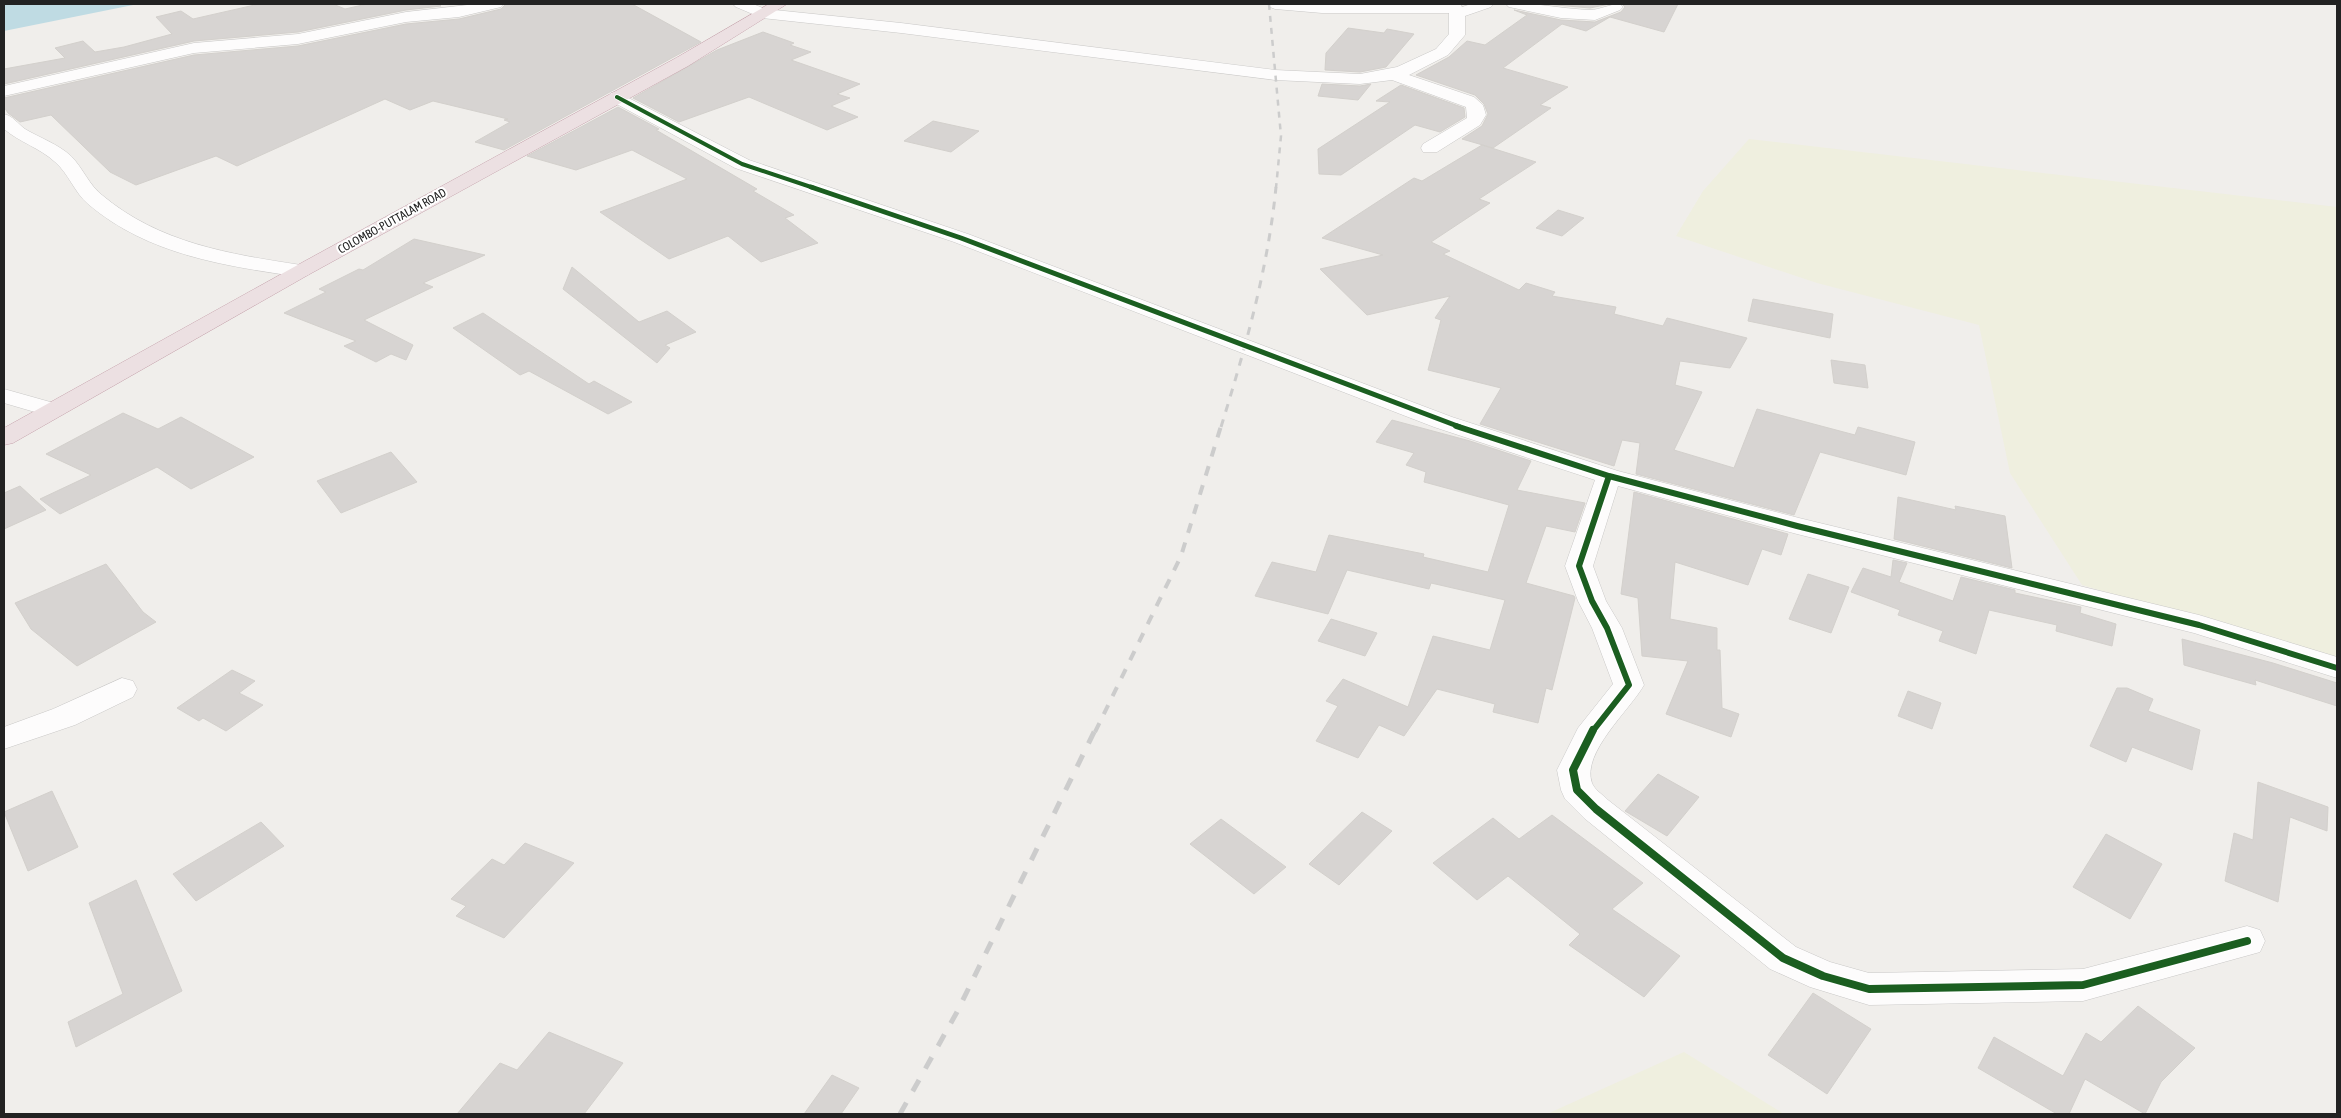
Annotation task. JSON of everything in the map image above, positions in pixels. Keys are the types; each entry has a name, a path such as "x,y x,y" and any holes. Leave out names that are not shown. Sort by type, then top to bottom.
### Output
{"highway":[{"name":"COLOMBO-PUTTALAM ROAD","path":"4,438 301,271 617,97 779,4"}],"street":[{"path":"4,91 194,48 298,39 406,17 459,12 496,4"},
{"path":"741,4 762,13 901,28 1275,75 1360,79 1393,75 1442,52 1457,35 1455,8"},
{"path":"1275,4 1322,8 1455,8 1486,4"},
{"path":"1514,4 1561,13 1595,15 1614,7"},
{"path":"1393,75 1468,101 1474,105 1477,115 1474,121 1430,148"},
{"path":"617,97 742,164 961,238 1443,422 1609,476 1797,526 2199,625 2337,668"},
{"path":"4,119 9,126 28,139 57,153 92,196 144,234 217,258 301,271"},
{"path":"4,396 52,410"},
{"path":"1609,476 1579,566 1592,601 1607,628 1629,685 1585,744 1572,770 1577,790 1596,809 1783,958 1823,976 1869,989 2083,985 2247,940"},
{"path":"4,738 64,718 98,703 122,689"}],"green space":[{"path":"1749,139 2337,207 2337,672 2245,633 2082,585 2010,473 1979,325 1817,283 1676,236 1703,191"},
{"path":"1684,1052 1784,1114 1547,1114"}],"water":[{"path":"4,4 138,4 4,31"}],"building":[{"path":"259,4 333,4 345,9 367,4 439,4 441,6 406,10 298,32 194,41 4,84 4,69 65,58 55,48 83,41 95,52 124,47 172,34 156,17 181,11 193,19"},
{"path":"506,4 632,4 701,42 504,150 475,142 510,122 504,120 508,119 433,101 410,110 385,99 237,166 216,156 136,185 110,172 51,115 20,122 8,113 4,107 4,98 194,55 298,46 406,24 459,19 501,9"},
{"path":"1546,4 1609,4 1590,8"},
{"path":"1622,4 1678,4 1664,32 1610,17 1586,31 1562,24 1503,68 1568,87 1540,105 1551,108 1493,148 1462,139 1482,126 1488,114 1484,104 1475,95 1416,75 1449,57 1467,41 1485,45 1527,15 1514,10 1561,20 1595,22 1621,12 1625,7"},
{"path":"1348,28 1384,33 1387,29 1414,34 1386,67 1360,72 1325,70 1326,53"},
{"path":"763,32 794,43 790,45 811,52 791,60 860,84 837,94 850,98 831,106 858,117 827,130 749,97 679,122 633,98 717,50"},
{"path":"1322,84 1360,86 1371,84 1358,100 1318,96"},
{"path":"1401,85 1464,108 1465,117 1440,132 1415,125 1341,175 1319,174 1318,149 1390,102 1376,101"},
{"path":"618,107 659,129 656,130 757,189 753,191 794,215 785,218 818,243 761,262 728,236 669,259 600,212 687,179 632,150 576,170 527,156"},
{"path":"933,121 979,131 951,152 904,141"},
{"path":"1482,145 1536,162 1479,199 1490,203 1431,242 1450,251 1443,254 1519,290 1526,283 1555,292 1552,296 1616,307 1614,314 1663,326 1667,318 1747,338 1730,368 1680,361 1675,385 1702,392 1674,450 1734,468 1757,409 1855,435 1858,427 1915,442 1906,475 1820,452 1794,515 1636,474 1640,443 1622,440 1614,466 1480,424 1501,388 1428,370 1441,320 1435,318 1450,296 1367,315 1320,269 1383,255 1322,238 1414,178 1422,181"},
{"path":"1558,210 1584,218 1562,236 1536,228"},
{"path":"414,239 485,255 423,283 433,287 364,320 413,345 406,360 391,354 376,362 344,346 356,341 284,313 326,292 319,289 359,269 363,270"},
{"path":"572,267 639,322 667,311 696,332 665,345 670,348 657,363 563,289"},
{"path":"1753,299 1833,314 1830,338 1748,321"},
{"path":"483,313 589,384 594,381 632,402 608,414 529,371 520,375 453,328"},
{"path":"1831,360 1865,365 1868,388 1834,383"},
{"path":"123,413 158,429 181,417 254,457 191,489 157,467 60,514 40,499 91,475 46,454"},
{"path":"1392,420 1470,441 1531,461 1517,490 1585,503 1575,532 1546,526 1526,583 1574,596 1575,598 1552,690 1546,688 1538,723 1493,712 1495,704 1437,689 1404,736 1379,725 1358,758 1316,741 1338,706 1326,701 1343,679 1408,707 1433,636 1490,650 1505,600 1431,583 1429,589 1347,570 1328,614 1255,596 1272,562 1316,572 1329,535 1424,554 1423,557 1488,572 1509,505 1424,482 1426,472 1406,465 1414,453 1376,442"},
{"path":"391,452 417,482 341,513 317,481"},
{"path":"20,486 46,510 4,529 4,493"},
{"path":"1634,492 1788,534 1781,555 1762,549 1748,585 1675,562 1670,619 1717,628 1717,650 1720,650 1722,708 1739,714 1731,737 1666,714 1688,661 1642,656 1638,598 1621,594"},
{"path":"1898,497 1956,510 1955,506 2005,516 2012,568 1894,539"},
{"path":"1893,560 1907,563 1899,582 1953,601 1961,577 2015,590 2015,593 2081,607 2080,613 2116,624 2112,646 2056,631 2057,625 1989,610 1976,654 1939,641 1943,631 1898,615 1900,610 1851,592 1863,568 1891,577"},
{"path":"106,564 143,612 156,622 77,666 31,629 15,603"},
{"path":"1808,574 1849,587 1831,633 1789,619"},
{"path":"1331,619 1377,633 1365,656 1318,641"},
{"path":"2182,639 2273,663 2337,683 2337,706 2255,680 2256,685 2184,665"},
{"path":"232,670 255,681 239,693 263,705 226,731 203,718 199,721 177,708"},
{"path":"2117,688 2127,688 2153,699 2148,711 2200,730 2192,770 2132,747 2126,762 2090,746"},
{"path":"1908,691 1941,703 1932,729 1898,716"},
{"path":"1658,774 1699,797 1667,836 1625,811"},
{"path":"2258,782 2328,807 2327,831 2290,817 2278,902 2225,881 2234,833 2253,840"},
{"path":"52,791 78,847 28,871 4,812"},
{"path":"1362,812 1392,831 1339,885 1309,864"},
{"path":"1552,815 1643,883 1612,909 1680,956 1644,997 1569,945 1580,934 1508,876 1477,900 1433,863 1493,818 1519,839"},
{"path":"1221,819 1286,867 1254,894 1190,844"},
{"path":"261,822 284,846 196,901 173,874"},
{"path":"2106,834 2162,864 2130,919 2073,887"},
{"path":"525,843 574,863 504,938 456,916 466,906 451,899 492,859 504,865"},
{"path":"136,880 182,991 76,1047 68,1022 123,994 89,903"},
{"path":"1813,993 1871,1029 1827,1094 1768,1055"},
{"path":"2138,1006 2195,1048 2161,1082 2145,1114 2085,1079 2069,1114 2057,1114 1978,1068 1994,1037 2063,1076 2086,1033 2101,1042"},
{"path":"549,1032 623,1063 584,1114 457,1114 500,1063 517,1070"},
{"path":"832,1075 859,1088 841,1114 804,1114"}],"railway":[{"path":"1269,4 1281,136 1276,188"},
{"path":"1221,427 1239,368 1261,278 1276,187"},
{"path":"1095,732 1181,556 1221,426"},
{"path":"900,1114 957,1012 1095,730"}],"cycle path":[{"path":"617,97 742,164 961,238 1443,422 1609,476 1797,526 2199,625 2337,668"},
{"path":"1609,476 1579,566 1592,601 1607,628 1629,685 1589,736 1573,770 1577,790 1596,809 1783,958 1823,976 1869,989 2083,985 2247,941"}]}
